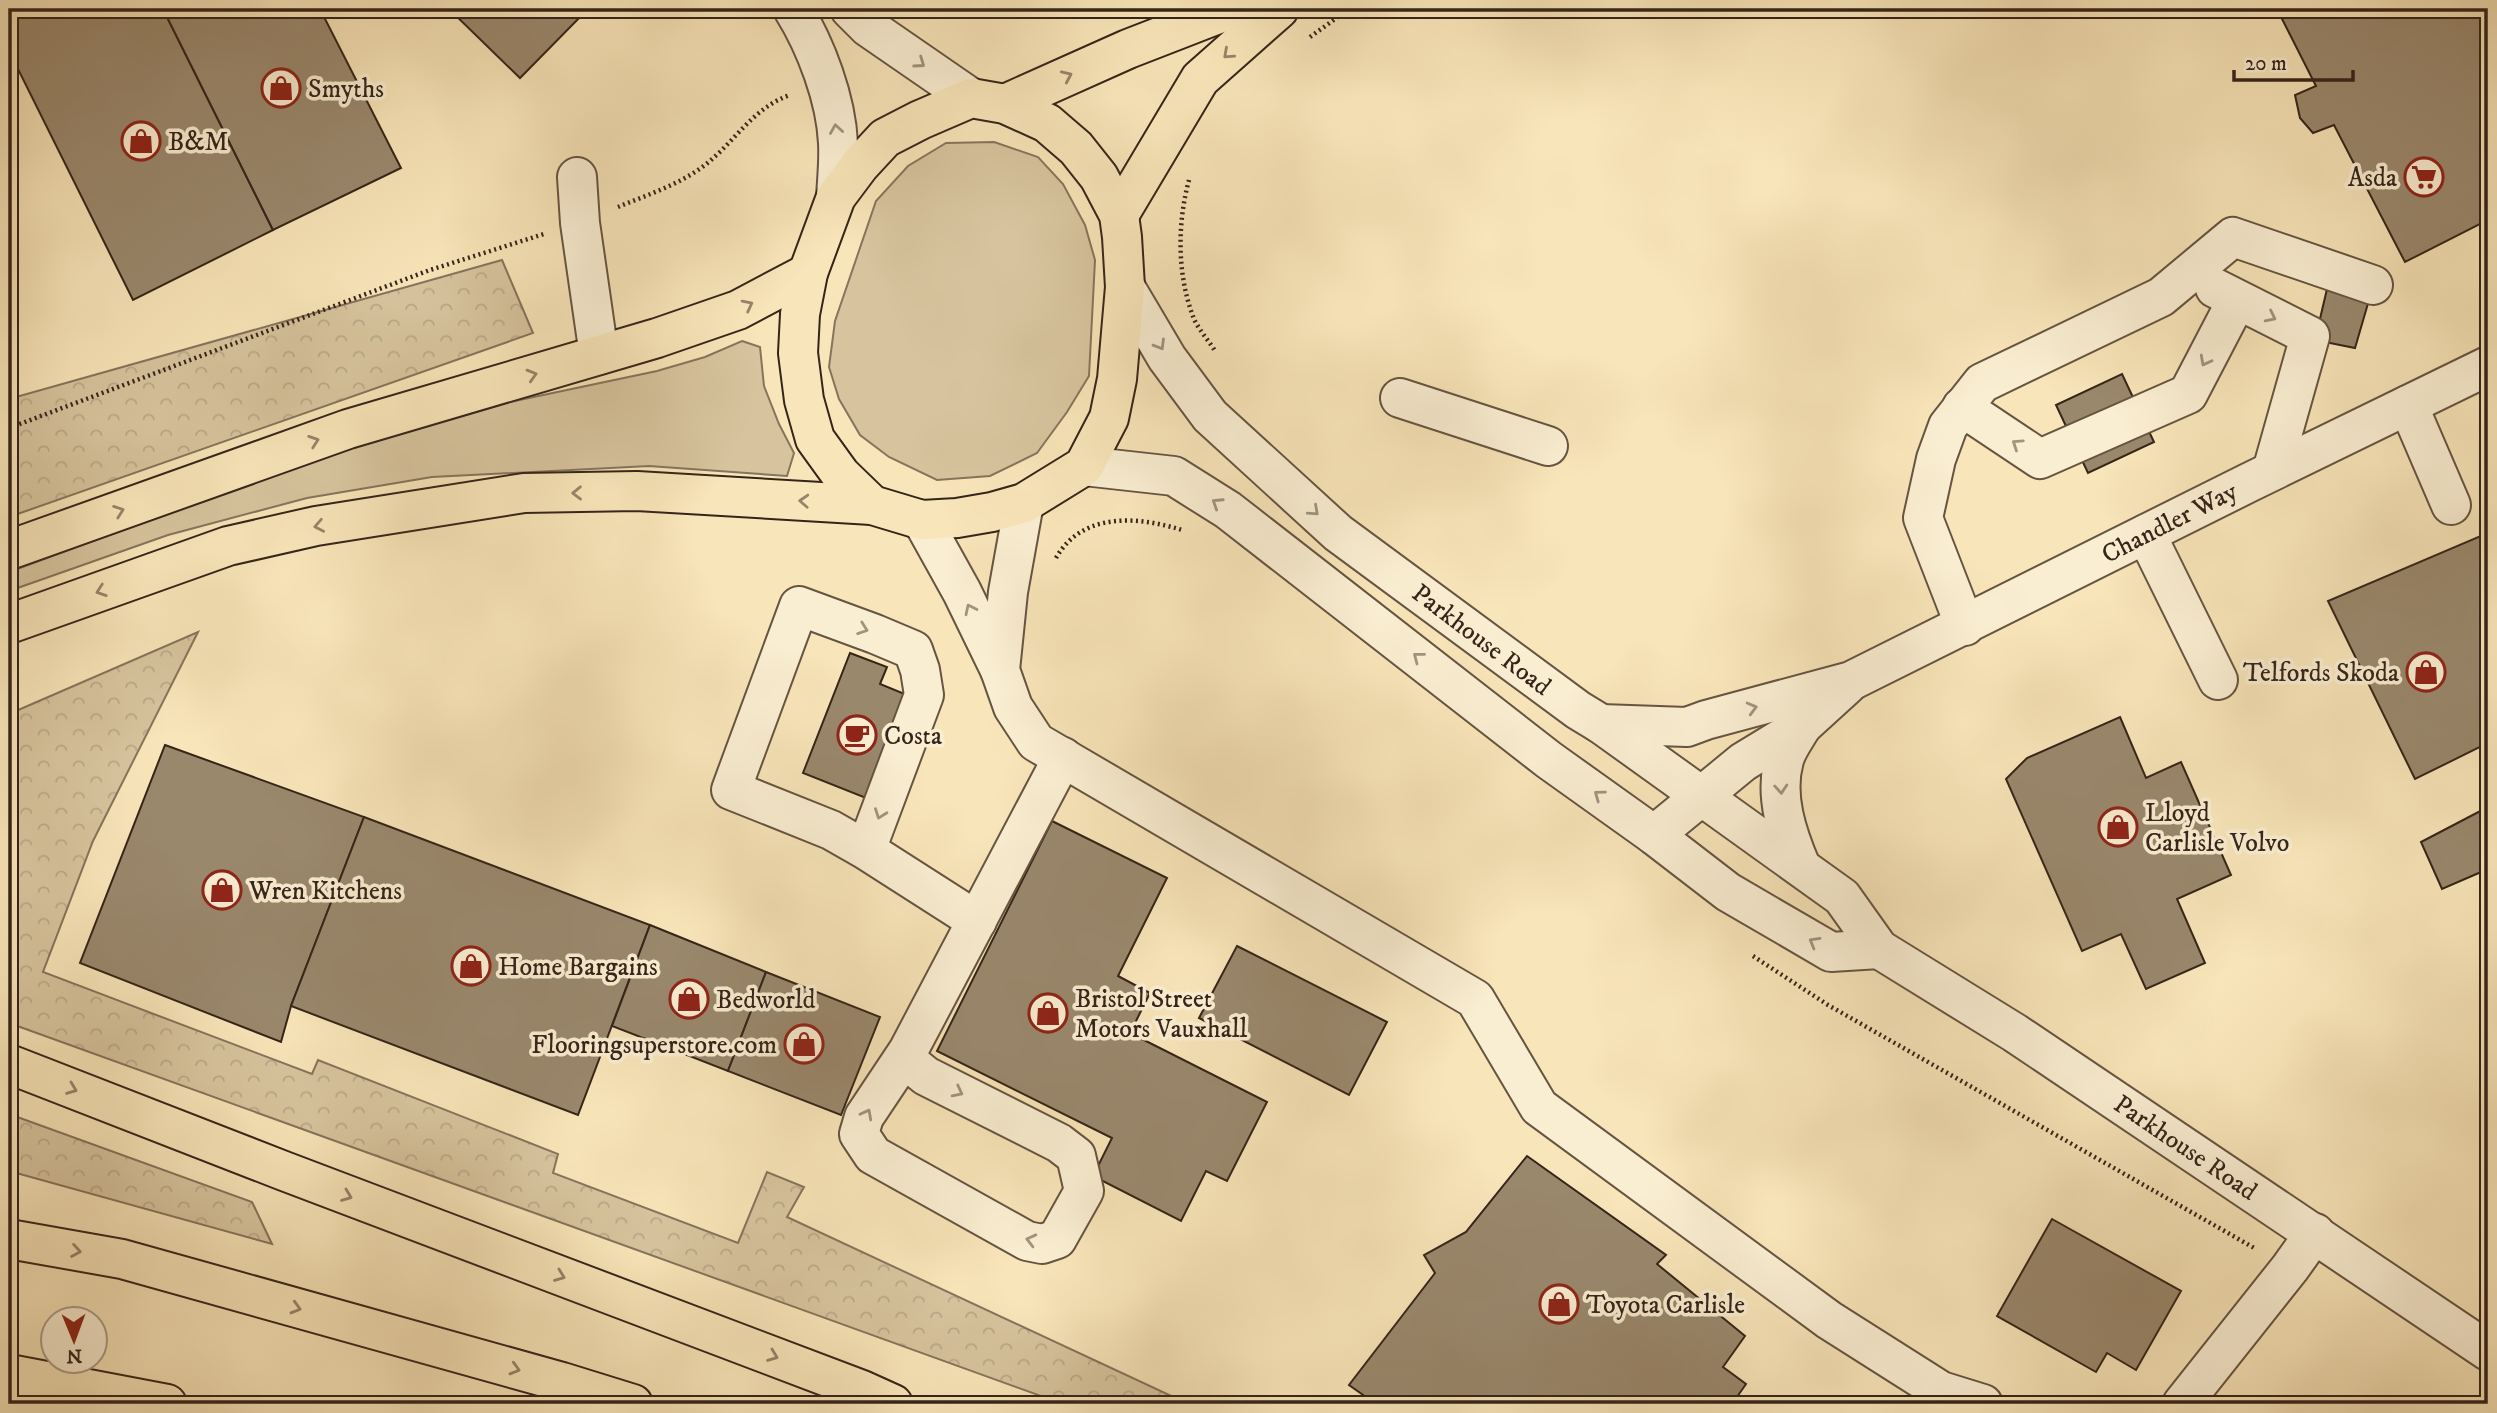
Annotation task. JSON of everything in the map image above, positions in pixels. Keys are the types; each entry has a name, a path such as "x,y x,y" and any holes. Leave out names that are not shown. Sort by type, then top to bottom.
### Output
{"highway":[{"path":"872,505 841,475 816,439 804,400 798,353 800,314 808,273 836,197 884,138 920,120 988,102 1231,9"},
{"path":"1119,215 1200,79 1279,9"},
{"path":"9,624 228,546 374,516 524,494 637,491 872,505 922,520 957,518 1024,503 1084,467 1109,418 1117,379 1125,287 1119,215 1099,177 1076,148 1047,123 988,102"},
{"path":"9,550 348,429 657,338 738,310 808,273"},
{"path":"9,1064 893,1404"},
{"path":"9,1239 122,1259 633,1404"},
{"path":"9,1374 167,1404"}],"street":[{"path":"793,9 810,36 832,105 838,142 836,197"},
{"path":"850,9 868,27 988,102"},
{"path":"577,177 580,223 599,355"},
{"path":"1965,626 1923,518 1936,459 1948,426 1982,383 2161,298 2233,237 2373,285"},
{"path":"2189,273 2310,336 2272,471"},
{"name":"Parkhouse Road","path":"1125,287 1167,358 1210,416 1339,533 1577,710 1601,723 1842,897 1879,949 2015,1033 2488,1351"},
{"path":"1962,407 2040,459 2188,394 2237,300"},
{"name":"Chandler Way","path":"1601,723 1687,727 1852,681 2488,366"},
{"path":"1400,398 1548,446"},
{"path":"2408,405 2451,505"},
{"name":"Parkhouse Road","path":"1084,467 1174,476 1228,510 1549,760 1728,892 1831,952 1879,949"},
{"path":"1000,670 1008,592 1024,503"},
{"path":"922,520 962,592 1000,670 1013,707 1036,742 1475,999 1539,1107 1829,1320 1941,1391 1983,1404"},
{"path":"2146,534 2218,680"},
{"path":"866,849 924,695 920,670 913,650 799,607 731,790 831,830 866,849 977,921"},
{"name":"Chandler Way","path":"1654,835 1743,762 1802,726 1852,681"},
{"name":"Chandler Way","path":"1801,867 1786,832 1780,783 1784,757 1802,726"},
{"path":"1654,835 1652,793 1662,767 1687,727"},
{"path":"908,1051 910,1063 926,1076 1059,1143 1076,1156 1084,1191 1057,1239 1042,1244 1027,1241 873,1155 859,1134 864,1117 908,1051 1063,757"},
{"path":"2182,1404 2315,1233"}],"path":[{"path":"9,428 430,270 580,223 675,183 710,161 754,115 786,96 826,86"},
{"path":"1050,569 1063,546 1079,532 1099,523 1118,519 1163,524 1184,531"},
{"path":"1752,956 1828,1006 2290,1268"}],"green space":[{"path":"994,142 1038,157 1063,184 1085,225 1095,260 1089,376 1037,453 990,476 937,480 889,457 860,435 839,399 829,367 835,321 876,201 908,166 946,143"},
{"path":"502,260 533,333 9,517 9,399"},
{"path":"742,341 760,347 764,386 794,453 787,476 649,466 432,477 307,498 168,535 9,591 9,572 321,457 510,402 657,371 705,357"},
{"path":"198,632 93,841 43,972 312,1074 318,1060 558,1154 553,1173 738,1243 767,1172 804,1187 787,1217 1180,1400 1178,1404 1063,1404 9,1023 9,714"},
{"path":"9,1114 252,1202 272,1244 9,1171"}],"building":[{"name":"B&M","path":"9,9 163,9 273,230 133,300 9,51"},
{"name":"Smyths","path":"163,9 320,9 401,168 273,230"},
{"path":"449,9 588,9 520,78"},
{"name":"Asda","path":"2277,9 2488,9 2488,220 2405,262 2334,125 2313,133 2300,118 2295,95 2316,86"},
{"path":"2327,289 2369,300 2355,348 2315,340"},
{"path":"2122,374 2154,442 2088,473 2056,405"},
{"name":"Telfords Skoda","path":"2483,535 2488,548 2488,743 2415,779 2328,601"},
{"name":"Costa","path":"850,653 887,667 880,684 912,697 871,800 803,773"},
{"name":"Lloyd Carlisle Volvo","path":"2120,717 2146,778 2181,762 2231,875 2177,899 2205,963 2146,989 2121,934 2082,951 2006,779 2027,758"},
{"name":"Wren Kitchens","path":"165,745 364,817 291,1006 281,1042 80,963"},
{"path":"2488,807 2488,869 2442,889 2421,842"},
{"name":"Home Bargains","path":"364,817 650,925 578,1115 291,1006"},
{"name":"Bristol Street Motors Vauxhall","path":"1052,821 1167,878 1118,976 1150,993 1130,1033 1267,1102 1227,1181 1206,1171 1181,1221 1093,1176 1112,1138 937,1051"},
{"name":"Bedworld","path":"650,925 766,972 728,1071 612,1026"},
{"path":"1237,946 1387,1022 1349,1095 1199,1018"},
{"name":"Flooringsuperstore.com","path":"766,972 880,1017 841,1115 728,1071"},
{"name":"Toyota Carlisle","path":"1527,1156 1666,1255 1657,1264 1745,1336 1723,1367 1746,1384 1732,1404 1376,1404 1349,1385 1435,1273 1424,1255 1466,1232"},
{"path":"2052,1219 2181,1291 2136,1370 2107,1353 2096,1372 1997,1316"}],"place":[{"name":"Smyths","path":"281,88"},
{"name":"B&M","path":"141,141"},
{"name":"Asda","path":"2424,177"},
{"name":"Telfords Skoda","path":"2426,672"},
{"name":"Costa","path":"857,735"},
{"name":"Lloyd Carlisle Volvo","path":"2118,827"},
{"name":"Wren Kitchens","path":"222,890"},
{"name":"Home Bargains","path":"471,966"},
{"name":"Bedworld","path":"689,999"},
{"name":"Bristol Street Motors Vauxhall","path":"1048,1013"},
{"name":"Flooringsuperstore.com","path":"804,1044"},
{"name":"Toyota Carlisle","path":"1559,1304"}]}
